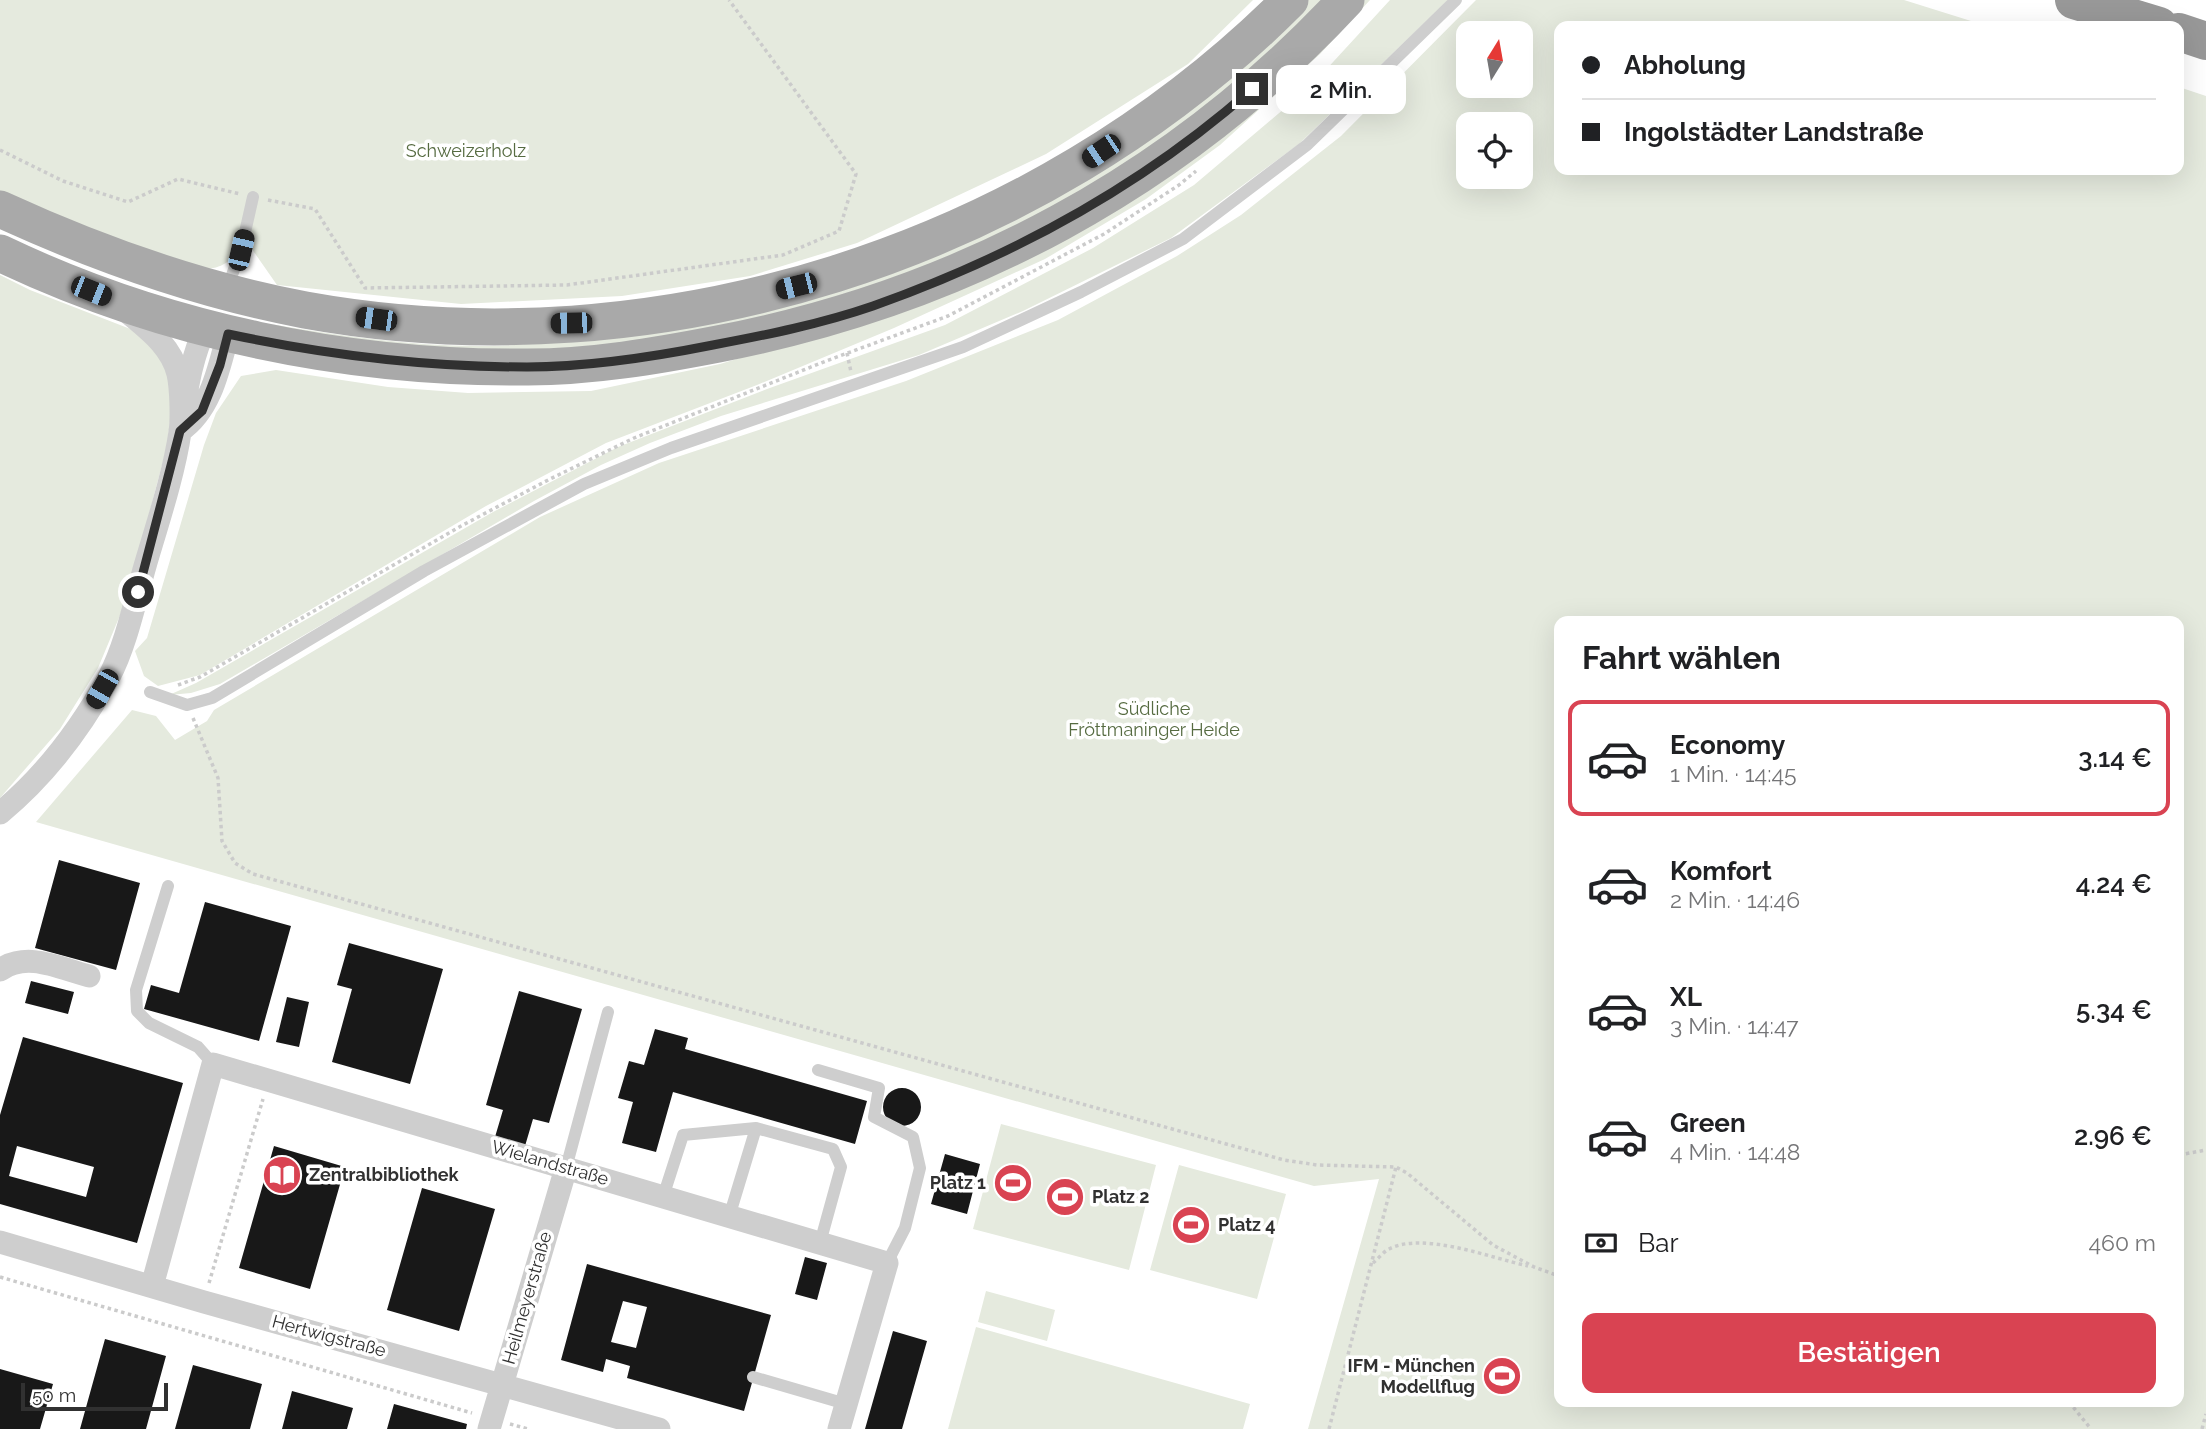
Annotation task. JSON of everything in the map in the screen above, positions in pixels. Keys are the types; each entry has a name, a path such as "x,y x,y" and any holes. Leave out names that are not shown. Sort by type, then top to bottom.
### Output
{"highway":[{"path":"2074,0 2143,21"},
{"path":"2184,34 2206,41"}],"main road":[{"path":"0,209 128,263 226,292 306,310 400,322 489,326 571,323 667,314 821,279 940,236 994,211 1081,164 1161,111 1290,0"},
{"path":"0,253 113,299 217,330 284,346 368,359 453,366 531,367 653,357 769,335 871,307 978,265 1071,218 1140,176 1231,107 1313,35 1346,0"},
{"path":"217,330 226,292"}],"street":[{"path":"113,299 167,347 178,374 180,431"},
{"path":"0,813 21,795 59,752 92,706 111,673 131,615 180,431 198,343 217,330"},
{"path":"0,970 12,961 27,960 89,976"},
{"path":"152,1286 213,1064"},
{"name":"Wielandstraße","path":"213,1064 887,1263"},
{"name":"Heilmeyerstraße","path":"491,1424 566,1168"},
{"name":"Hertwigstraße","path":"0,1242 659,1429"},
{"path":"839,1429 887,1263"}],"lane":[{"path":"150,692 187,705 212,698 424,571 584,484 671,448 963,347 1081,292 1183,239 1307,145 1457,0"},
{"path":"226,292 241,250 253,197"},
{"path":"168,886 136,990 137,1011 149,1023 198,1047 213,1064"},
{"path":"566,1168 608,1012"},
{"path":"818,1070 879,1088 874,1117 913,1137 920,1168 905,1228 887,1263"},
{"path":"663,1197 683,1135 756,1128 833,1149 841,1167 820,1242"},
{"path":"729,1217 756,1128"},
{"path":"753,1377 846,1404"}],"path":[{"path":"0,150 63,181 128,202 178,179 315,209 365,288 567,285 783,255 839,232 856,174 729,0"},
{"path":"150,692 200,677 461,526 634,438 960,310 1104,234 1199,169"},
{"path":"201,732 218,778 222,841 235,863 253,874 1284,1160 1317,1165 1396,1167 1408,1173 1493,1245 1534,1267"},
{"path":"195,1332 268,1080"},
{"path":"2184,1153 2206,1150"},
{"path":"1329,1429 1396,1167"},
{"path":"1371,1265 1389,1249 1413,1242 1443,1244 1554,1274"},
{"path":"0,1277 195,1332 491,1424 527,1429"},
{"path":"2073,1407 2091,1429"},
{"path":"2202,1429 2206,1414"}],"green space":[{"name":"Schweizerholz","path":"0,0 1253,0 1188,64 1046,154 857,243 750,276 622,296 461,304 277,285 247,242 223,265 191,270 0,197"},
{"path":"1306,0 1326,0 1250,72 1161,142 1020,228 844,300 663,342 524,352 348,343 270,324 406,343 461,346 527,344 590,335 941,250"},
{"path":"1362,0 1370,0 1320,54 1220,145 1146,199 1045,259 894,328 757,385 606,443 486,506 200,675 158,686 144,676 135,651 147,638 216,413 241,376 276,370 388,387 468,393 591,391 720,364 884,315 984,277"},
{"path":"1390,0 1448,0 1299,144 1171,238 1023,311 919,355 721,416 601,465 534,501 220,684 191,693 169,695 196,683 493,512 618,447 767,389 945,325 1093,248 1194,185 1311,86"},
{"name":"Südliche Fröttmaninger Heide","path":"1476,0 1904,0 1971,21 1554,21 1554,175 2184,175 2184,89 2206,96 2206,1429 1308,1429 1379,1179 1314,1186 36,822 132,710 156,716 175,740 207,721 214,710 540,517 659,463 906,381 1058,320 1177,256 1241,215 1341,136"},
{"path":"0,275 30,290 133,330 164,360 173,395 167,446 126,601 98,668 60,729 0,798"},
{"path":"1001,1124 1156,1165 1129,1270 973,1229"},
{"path":"1179,1165 1286,1194 1257,1299 1150,1270"},
{"path":"986,1291 1055,1310 1047,1341 978,1322"},
{"path":"976,1327 1250,1404 1243,1429 948,1429"}],"building":[{"path":"59,860 140,883 116,970 35,948"},
{"path":"205,902 291,926 259,1041 144,1009 151,985 179,993"},
{"path":"349,943 443,969 410,1084 332,1062 352,989 337,985"},
{"path":"31,981 74,992 68,1014 25,1003"},
{"path":"519,991 582,1009 549,1123 533,1119 525,1146 495,1137 503,1110 486,1105"},
{"path":"287,997 309,1002 299,1047 276,1042"},
{"path":"655,1029 688,1038 685,1049 867,1101 855,1144 673,1092 656,1152 622,1143 633,1102 618,1098 629,1061 644,1065"},
{"path":"23,1037 183,1083 137,1243 0,1204 0,1115","holes":["17,1146 94,1167 86,1197 9,1176"]},
{"path":"902,1088 915,1094 921,1107 915,1120 902,1126 889,1120 883,1107 889,1094"},
{"path":"274,1146 345,1167 310,1289 239,1268"},
{"path":"945,1154 980,1164 967,1214 931,1204"},
{"path":"422,1188 495,1209 459,1331 387,1310"},
{"path":"805,1257 827,1263 817,1300 795,1294"},
{"path":"587,1264 771,1315 744,1411 627,1378 630,1366 606,1359 603,1372 561,1360","holes":["623,1301 647,1307 636,1348 611,1342"]},
{"path":"893,1331 927,1341 902,1429 865,1429"},
{"path":"105,1339 166,1356 146,1429 80,1429"},
{"path":"193,1365 262,1384 250,1429 175,1429"},
{"path":"0,1369 53,1384 40,1429 0,1429"},
{"path":"292,1391 353,1408 347,1429 282,1429"},
{"path":"394,1404 467,1424 466,1429 387,1429"}],"place":[{"name":"Zentralbibliothek","path":"282,1175"},
{"name":"Platz 1","path":"1013,1183"},
{"name":"Platz 2","path":"1065,1197"},
{"name":"Platz 4","path":"1191,1225"},
{"name":"IFM - München Modellflug","path":"1502,1376"}],"route":[{"path":"138,592 180,431 202,411 220,365 228,334 368,359 453,366 531,367 653,357 769,335 871,307 978,265 1071,218 1140,176 1252,89"}]}
